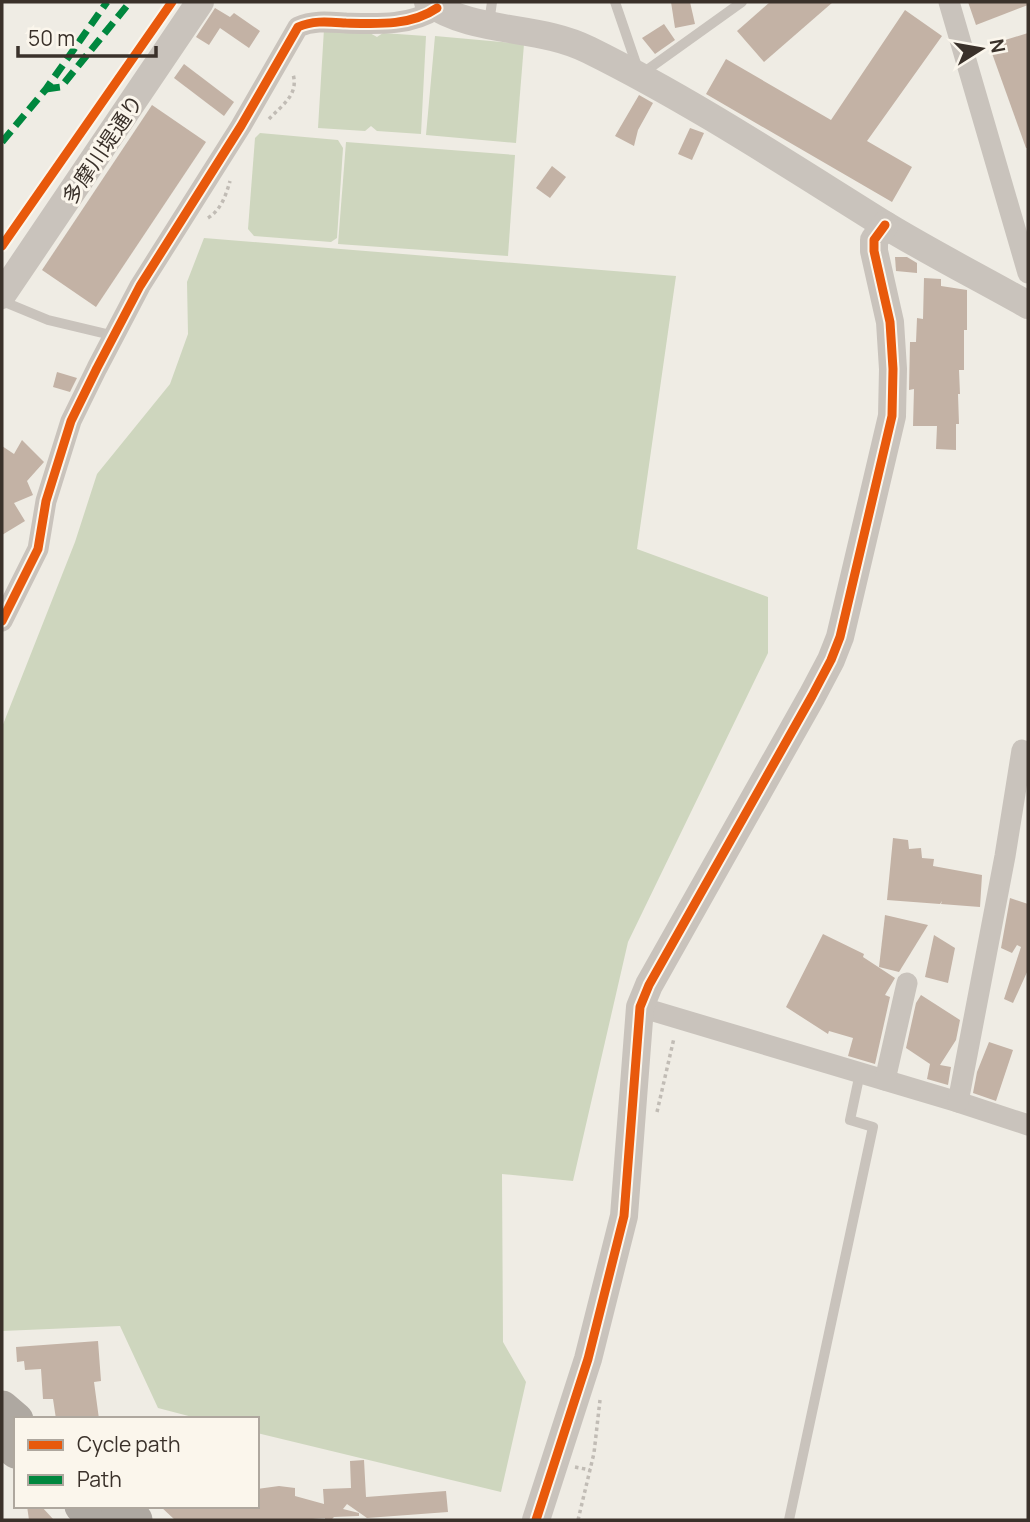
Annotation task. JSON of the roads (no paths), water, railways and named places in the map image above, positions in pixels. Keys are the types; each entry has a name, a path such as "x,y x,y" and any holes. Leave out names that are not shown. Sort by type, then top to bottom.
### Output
{"main road":[{"path":"84,1508 98,1520"},
{"path":"120,1508 135,1520"}],"street":[{"name":"多摩川堤通り","path":"2,295 200,2"},
{"path":"949,2 1028,273"},
{"path":"2,621 38,549 46,501 71,421 115,335 154,263 241,126 298,27 311,21 377,24 424,17 433,5 461,20 490,14 565,39 640,75 754,142 885,225 1028,305"},
{"path":"536,1520 588,1359 624,1216 640,1007 649,985 831,660 839,637 892,416 890,322 874,251 874,240 885,225"},
{"path":"958,1102 1005,856 1022,750"},
{"path":"884,1080 907,983"},
{"path":"640,1007 1028,1125"}],"lane":[{"path":"615,2 640,75 742,2"},
{"path":"2,301 48,320 115,335"},
{"path":"789,1520 873,1127 850,1120 860,1073"}]}
